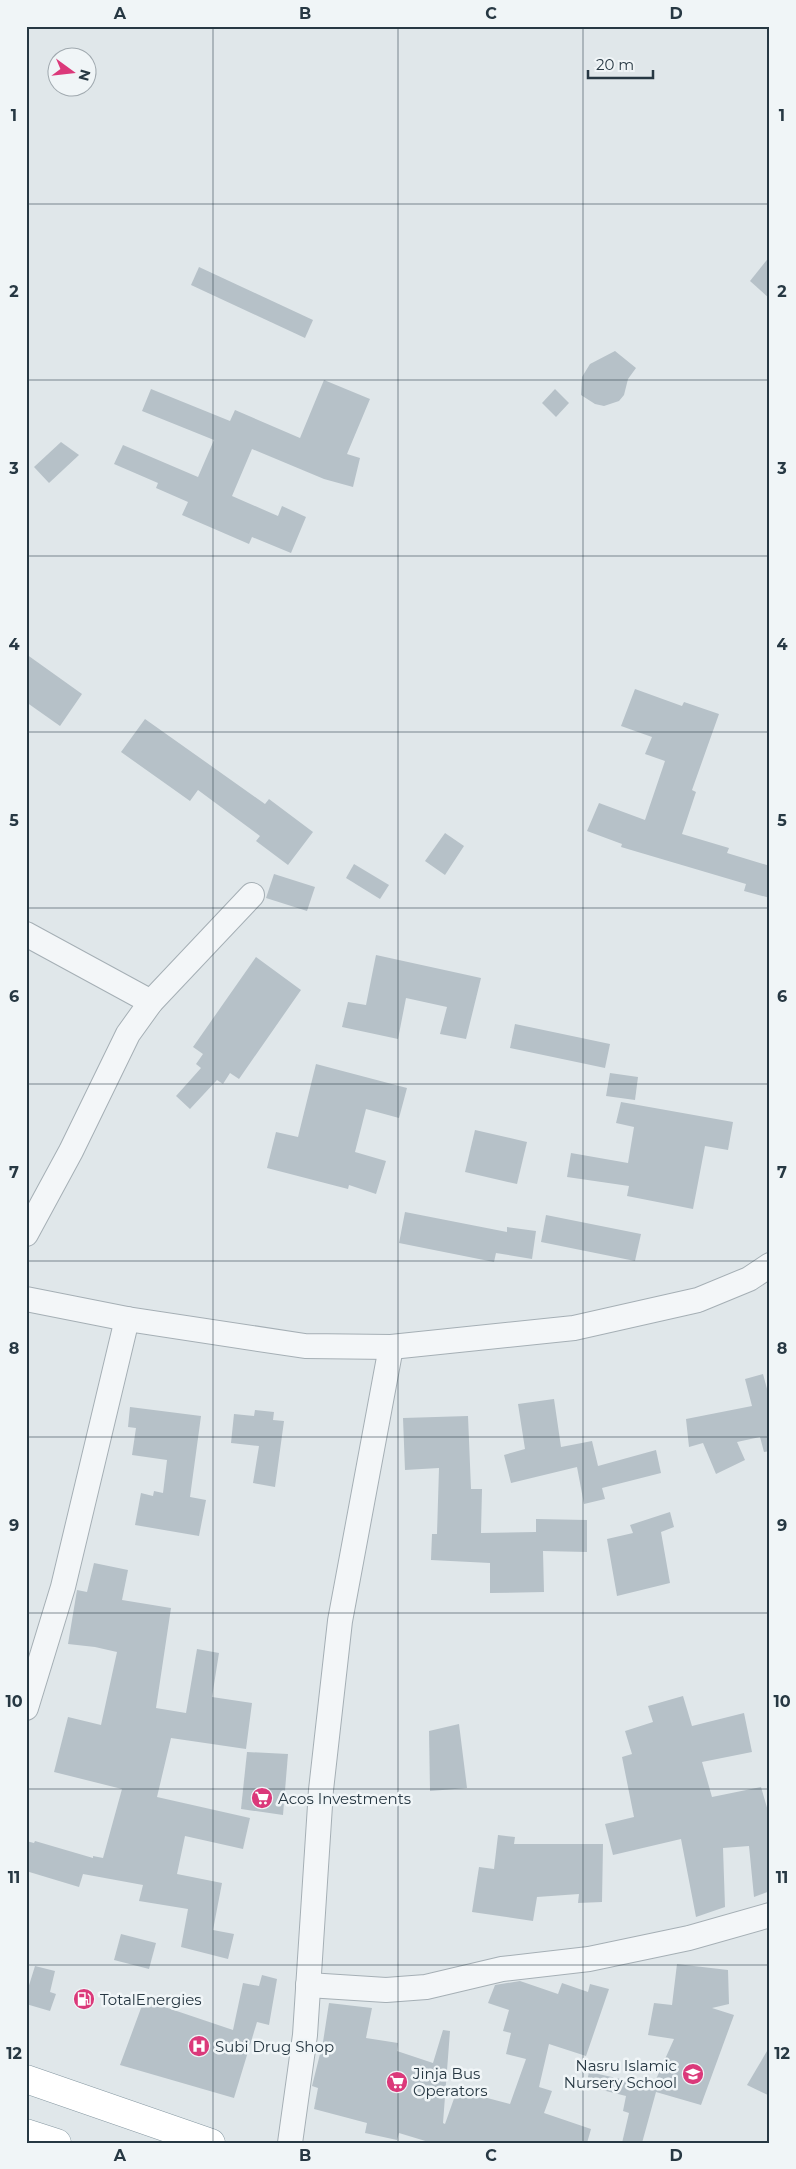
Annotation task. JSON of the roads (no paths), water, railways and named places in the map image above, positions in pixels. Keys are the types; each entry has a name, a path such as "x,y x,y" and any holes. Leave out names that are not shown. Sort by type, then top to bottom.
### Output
{"highway":[{"path":"26,2079 211,2143"},
{"path":"26,2133 57,2143"}],"street":[{"path":"26,1234 71,1151 128,1034 150,1002 252,895"},
{"path":"26,934 150,1002"},
{"path":"26,1299 127,1319 304,1346 391,1347 574,1328 698,1300 750,1279 770,1265"},
{"path":"26,1708 62,1588 127,1319"},
{"path":"290,2143 305,2034 320,1790 340,1620 391,1347"},
{"path":"308,1985 386,1990 426,1987 502,1969 588,1959 643,1948 689,1938 770,1915"}],"place":[{"name":"Acos Investments","path":"262,1798"},
{"name":"TotalEnergies","path":"84,1999"},
{"name":"Subi Drug Shop","path":"199,2046"},
{"name":"Nasru Islamic Nursery School","path":"693,2074"},
{"name":"Jinja Bus Operators","path":"397,2082"}]}
